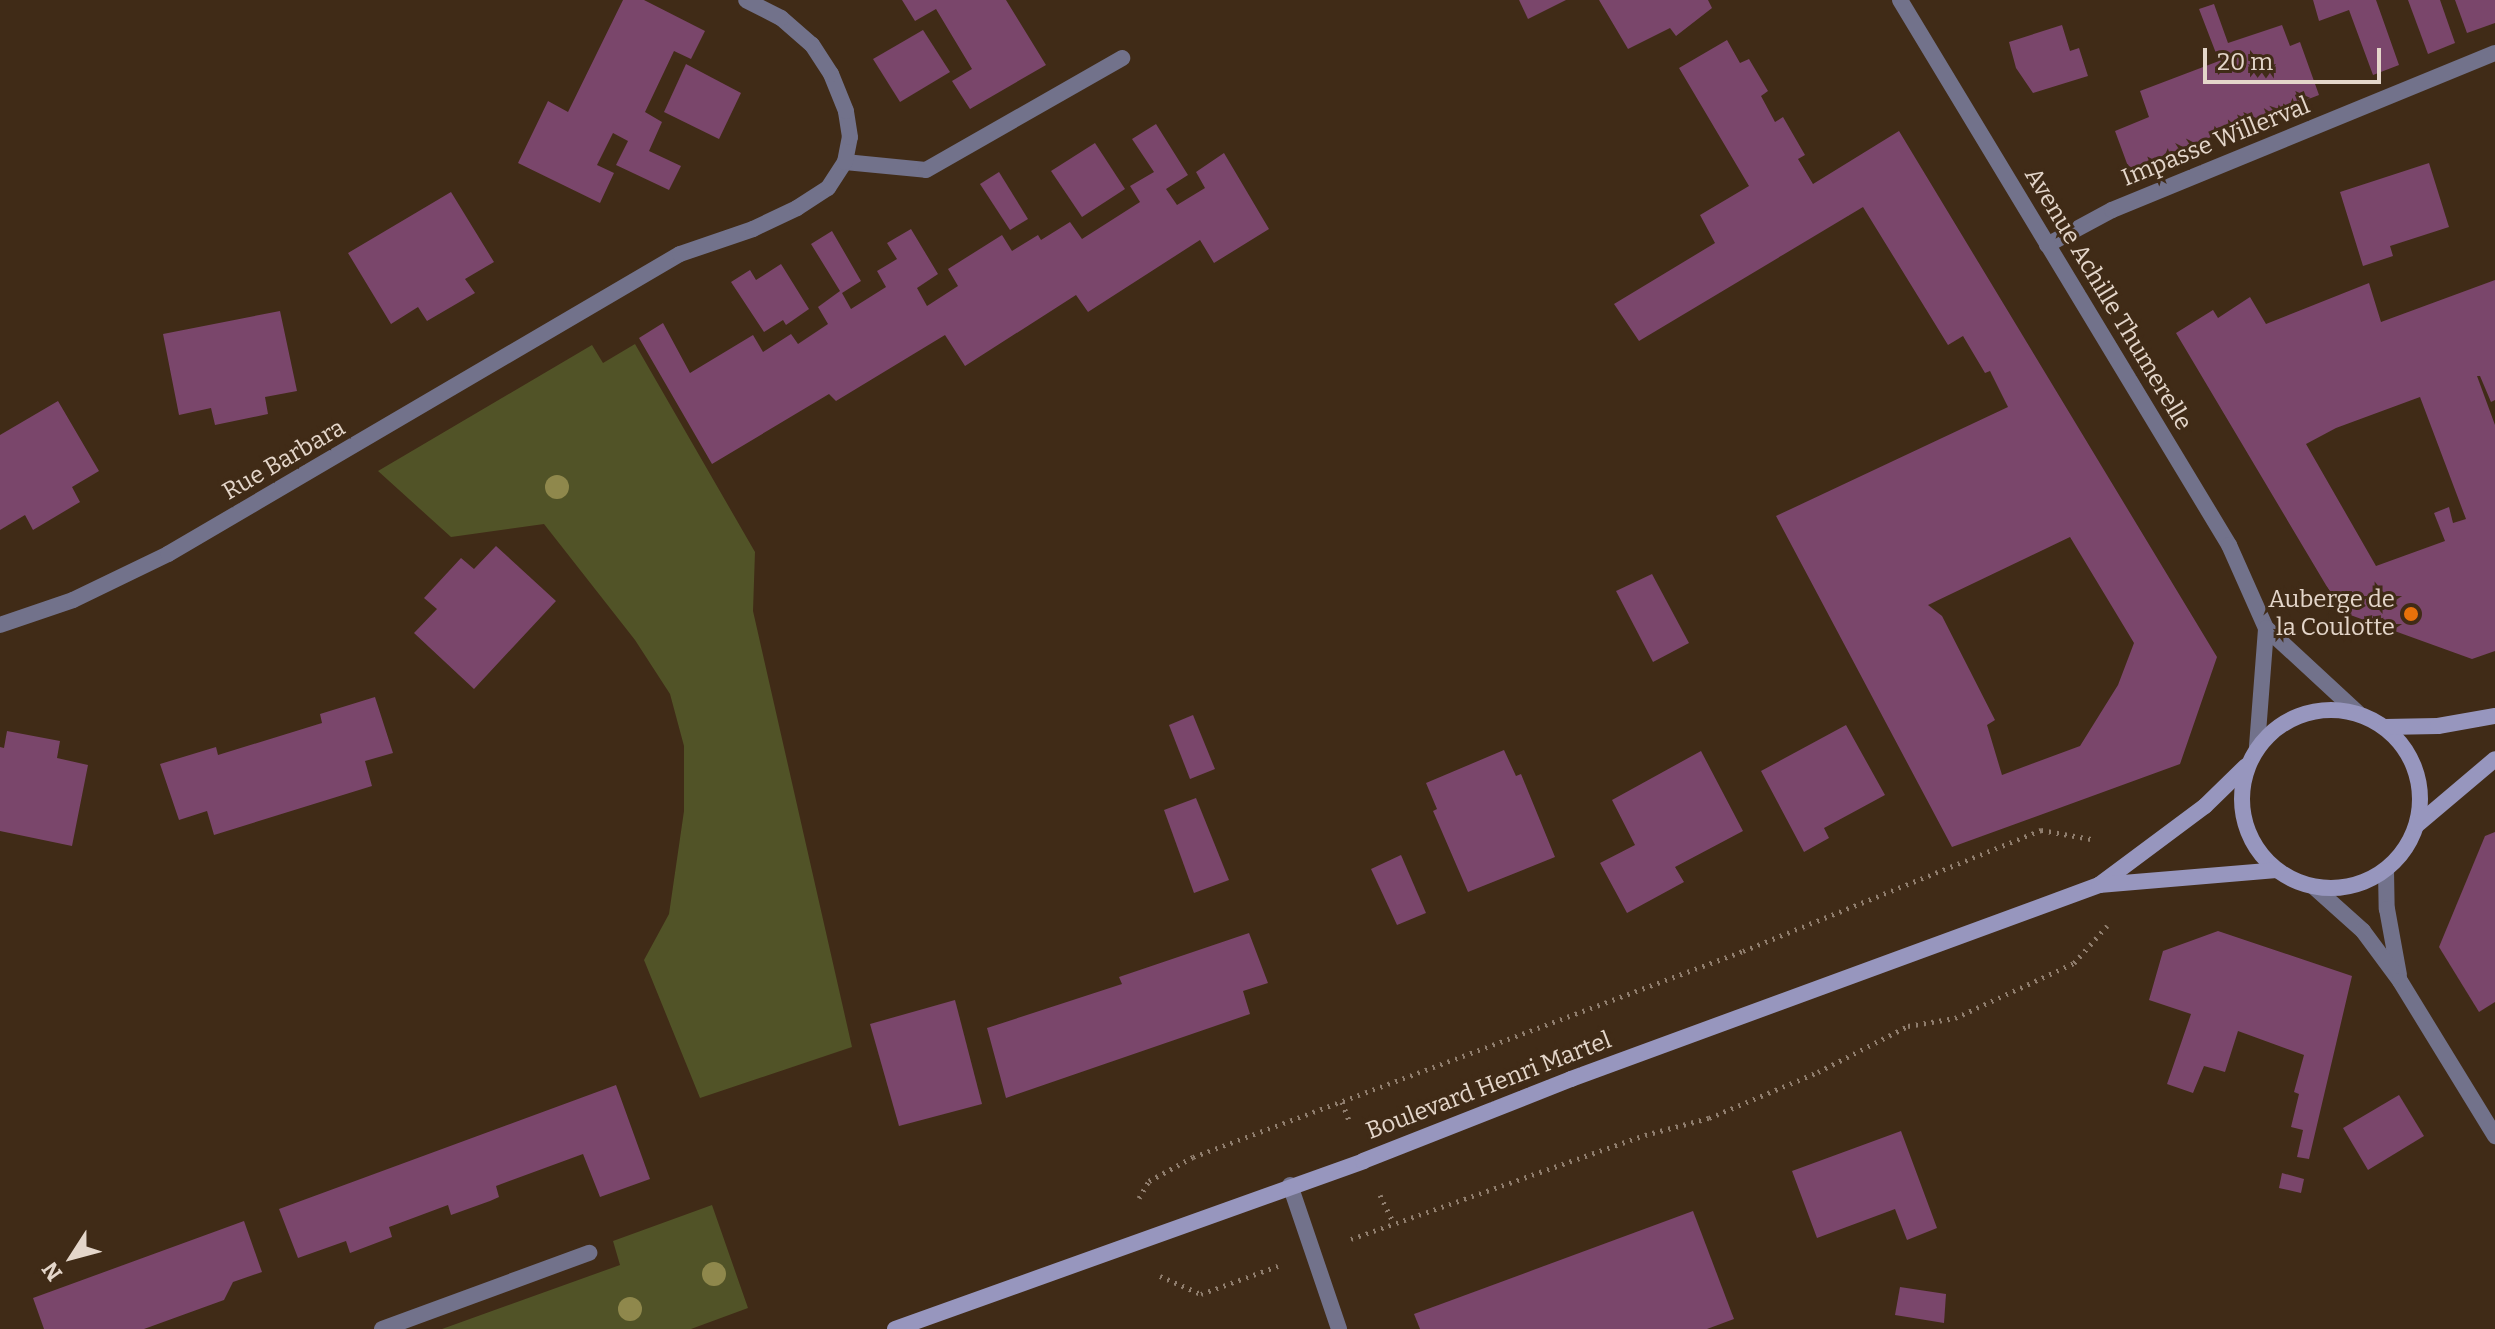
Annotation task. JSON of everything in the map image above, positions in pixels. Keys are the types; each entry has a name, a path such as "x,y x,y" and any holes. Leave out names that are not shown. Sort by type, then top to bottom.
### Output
{"main road":[{"path":"2320,708 2358,713 2385,727 2410,754 2421,789 2417,825 2405,850 2386,870 2352,887 2314,887 2294,882 2276,870 2255,848 2243,819 2246,766 2257,746 2284,721 2320,708"},
{"path":"2385,727 2438,726 2495,716"},
{"path":"2417,825 2495,759"},
{"name":"Boulevard Henri Martel","path":"2099,885 2205,806 2246,766"},
{"name":"Boulevard Henri Martel","path":"895,1329 2099,885 2276,870"}],"street":[{"path":"746,0 781,18 812,45 831,74 846,111 850,137 845,162 926,170 1122,58"},
{"name":"Avenue Achille Thumerelle","path":"1900,0 2229,545 2266,628 2358,713"},
{"name":"Impasse Willerval","path":"2047,245 2112,210 2495,53"},
{"name":"Rue Barbara","path":"0,625 73,600 168,554 680,254 753,229 797,208 828,188 845,162"},
{"name":"Avenue Achille Thumerelle","path":"2257,746 2266,628"},
{"path":"2386,870 2387,909 2400,981"},
{"path":"2314,887 2363,931 2400,981 2495,1136"},
{"path":"1290,1185 1339,1329"},
{"path":"382,1329 589,1253"}],"path":[{"path":"2041,830 1743,951 1193,1157 1149,1181 1109,1251 1201,1294 1517,1178 1645,1135 1709,1118 1818,1072 1908,1026 1955,1018 2074,963"}],"green space":[{"path":"635,344 755,552 753,611 852,1047 700,1098 644,960 669,914 684,811 684,746 670,694 635,640 544,524 451,537 378,471 592,345 603,363"},
{"path":"712,1205 748,1308 691,1329 442,1329 620,1265 613,1241"}],"building":[{"path":"623,0 644,0 705,31 691,59 674,51 645,112 662,122 649,151 681,166 669,190 616,165 628,141 613,133 597,165 614,173 600,203 518,163 548,101 568,112"},
{"path":"902,0 1006,0 1046,65 970,109 952,81 972,69 936,9 915,21"},
{"path":"1519,0 1566,0 1528,19"},
{"path":"1599,0 1708,0 1712,8 1676,36 1670,28 1628,49"},
{"path":"2313,0 2376,0 2399,65 2373,75 2349,10 2319,21"},
{"path":"2408,0 2440,0 2455,43 2428,54"},
{"path":"2455,0 2495,0 2495,23 2467,33"},
{"path":"2214,4 2228,43 2282,25 2290,46 2300,42 2319,95 2129,169 2115,131 2149,117 2140,91 2219,61 2199,9"},
{"path":"2062,25 2070,51 2079,48 2088,76 2033,93 2016,68 2009,42"},
{"path":"923,30 950,72 900,102 873,59"},
{"path":"1727,40 1740,63 1749,59 1768,91 1761,96 1775,122 1783,117 1805,155 1798,159 1813,184 1899,131 2217,657 2180,764 1952,847 1776,516 2008,407 1990,371 1985,373 1963,336 1948,345 1863,207 1639,341 1614,304 1715,243 1700,215 1749,186 1679,68","holes":["2070,537 2134,643 2118,685 2080,746 2002,775 1987,725 1995,720 1942,616 1928,605"]},
{"path":"686,64 741,93 719,139 664,112"},
{"path":"1156,124 1188,175 1166,189 1177,205 1205,188 1196,172 1224,153 1269,229 1214,263 1200,240 1088,312 1076,295 965,366 945,335 836,401 829,394 712,464 639,338 663,323 690,373 753,335 763,352 791,334 798,344 828,324 818,307 840,291 811,244 832,231 861,281 842,293 851,309 886,287 877,271 897,259 887,243 911,229 938,274 917,288 927,306 958,286 948,269 1002,235 1012,251 1038,235 1041,240 1070,222 1082,239 1140,202 1130,186 1154,172 1132,139"},
{"path":"1095,143 1125,189 1082,217 1051,171"},
{"path":"2429,163 2449,227 2390,246 2393,256 2363,266 2340,192"},
{"path":"999,172 1028,219 1010,230 980,184"},
{"path":"451,192 494,262 465,279 475,293 427,321 418,307 391,324 348,253"},
{"path":"781,264 809,309 786,325 783,320 764,332 731,282 750,270 756,280"},
{"path":"2495,280 2495,400 2491,402 2480,376 2477,376 2495,425 2495,651 2472,659 2342,612 2176,333 2213,310 2218,318 2250,297 2266,324 2369,283 2381,322","holes":["2420,397 2466,519 2453,523 2449,507 2434,513 2445,541 2376,566 2306,444 2336,428"]},
{"path":"280,311 297,391 265,397 268,414 215,425 211,408 179,415 163,334"},
{"path":"58,401 99,471 72,487 80,502 33,530 25,515 0,530 0,435"},
{"path":"496,546 556,601 474,689 414,633 437,609 424,598 461,558 474,569"},
{"path":"1652,574 1689,643 1653,662 1616,591"},
{"path":"375,697 393,753 365,761 372,786 214,835 207,811 179,820 160,764 216,747 218,755 322,723 320,714"},
{"path":"1193,715 1215,769 1190,779 1169,725"},
{"path":"1846,725 1885,795 1824,828 1829,838 1804,852 1761,771"},
{"path":"7,731 60,741 57,758 88,765 72,846 0,831 0,747 4,748"},
{"path":"1504,750 1516,776 1521,774 1555,857 1468,892 1433,811 1437,809 1426,783"},
{"path":"1701,751 1743,831 1675,867 1684,882 1627,913 1600,863 1635,845 1612,800"},
{"path":"1196,798 1229,880 1194,893 1164,810"},
{"path":"2495,832 2495,1002 2479,1012 2439,947 2485,836"},
{"path":"1401,855 1426,913 1397,925 1371,869"},
{"path":"2218,931 2352,976 2309,1159 2297,1157 2303,1130 2291,1127 2299,1094 2294,1092 2304,1055 2238,1031 2225,1072 2204,1066 2193,1093 2167,1084 2191,1014 2149,1000 2163,951"},
{"path":"1249,933 1268,983 1243,991 1250,1014 1006,1098 987,1028 1122,984 1119,977"},
{"path":"955,1000 982,1104 899,1126 870,1024"},
{"path":"616,1085 650,1179 600,1197 583,1154 496,1186 499,1197 490,1201 451,1215 448,1205 389,1227 392,1237 350,1253 346,1241 298,1258 279,1209"},
{"path":"2399,1095 2424,1136 2368,1170 2343,1128"},
{"path":"1901,1131 1937,1228 1907,1240 1895,1209 1817,1238 1792,1171"},
{"path":"2282,1173 2304,1179 2301,1193 2279,1188"},
{"path":"1693,1211 1734,1319 1707,1329 1420,1329 1414,1314"},
{"path":"244,1221 262,1272 233,1282 224,1300 144,1329 44,1329 33,1298"},
{"path":"1900,1287 1946,1294 1944,1323 1895,1315"}],"place":[{"name":"Auberge de la Coulotte","path":"2411,614"}]}
